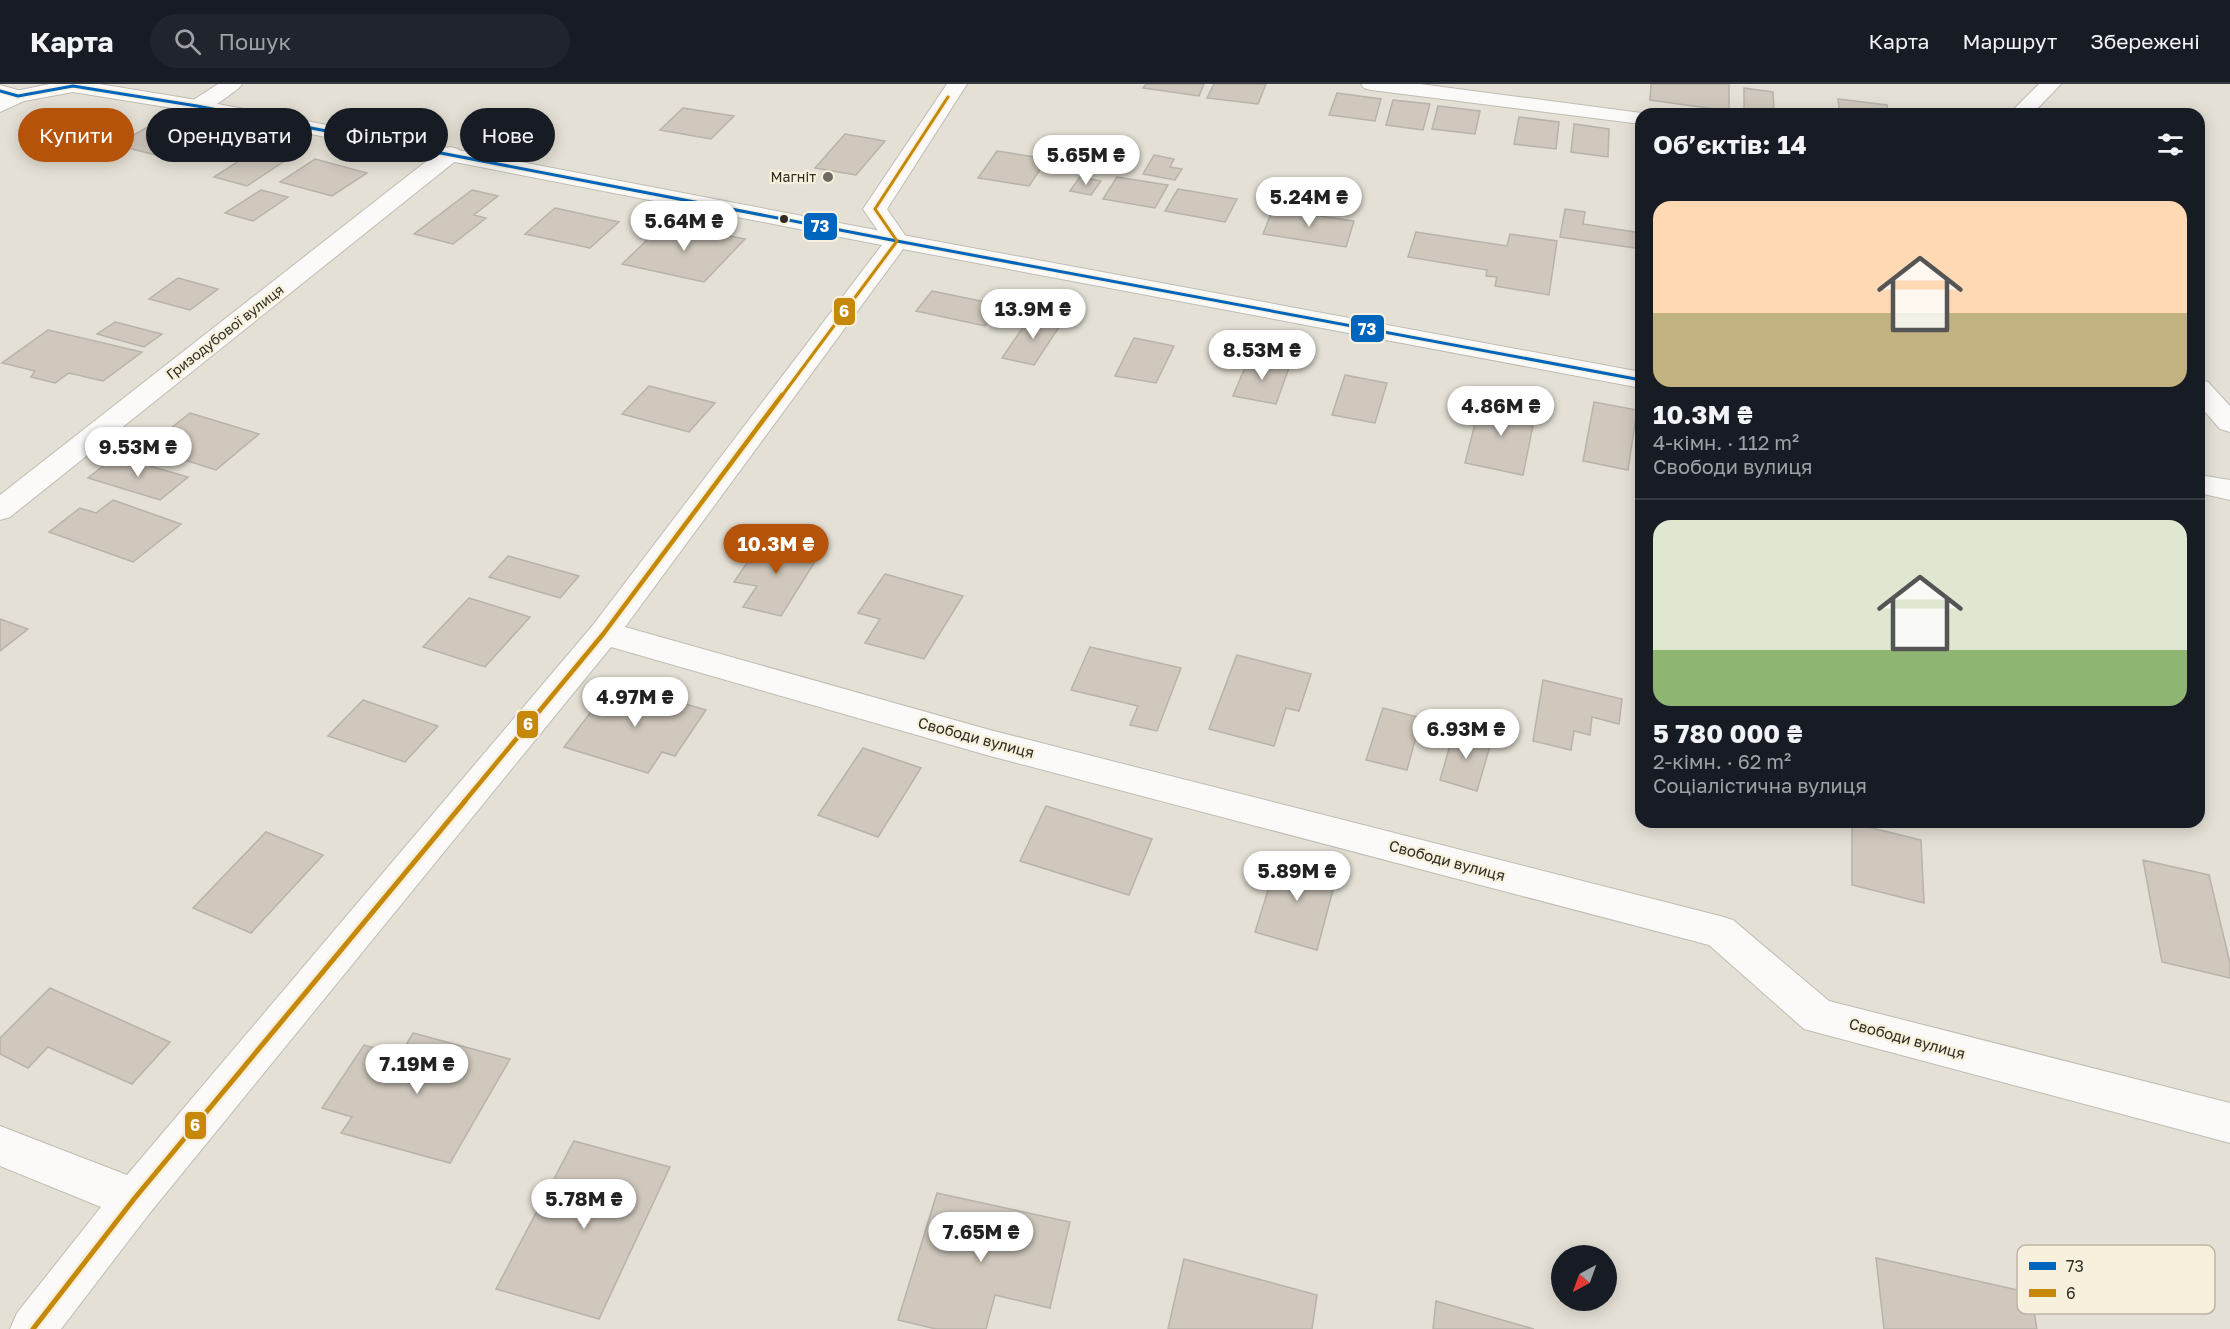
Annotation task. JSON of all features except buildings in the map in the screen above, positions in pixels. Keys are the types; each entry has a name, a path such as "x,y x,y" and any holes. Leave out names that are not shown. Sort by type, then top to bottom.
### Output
{"street":[{"path":"197,106 232,84"},
{"path":"897,241 875,208 957,84"},
{"path":"1371,84 1635,117"},
{"path":"2026,108 2051,84"},
{"path":"6,98 74,86 197,106 897,241 1635,379"},
{"name":"Гризодубової вулиця","path":"0,510 450,154"},
{"path":"33,1329 134,1199 604,633 897,241"},
{"path":"2205,395 2230,423"},
{"path":"2205,485 2230,490"},
{"name":"Свободи вулиця","path":"604,633 990,743 1720,932 1818,1016 2230,1123"},
{"path":"0,1146 134,1199"}],"transit line":[{"name":"73","path":"0,91 18,96 73,86 197,106 897,241 1635,379"},
{"name":"6","path":"33,1329 134,1199 604,633 897,241 875,209 948,97"}],"place":[{"name":"Магніт","path":"828,177"}]}
